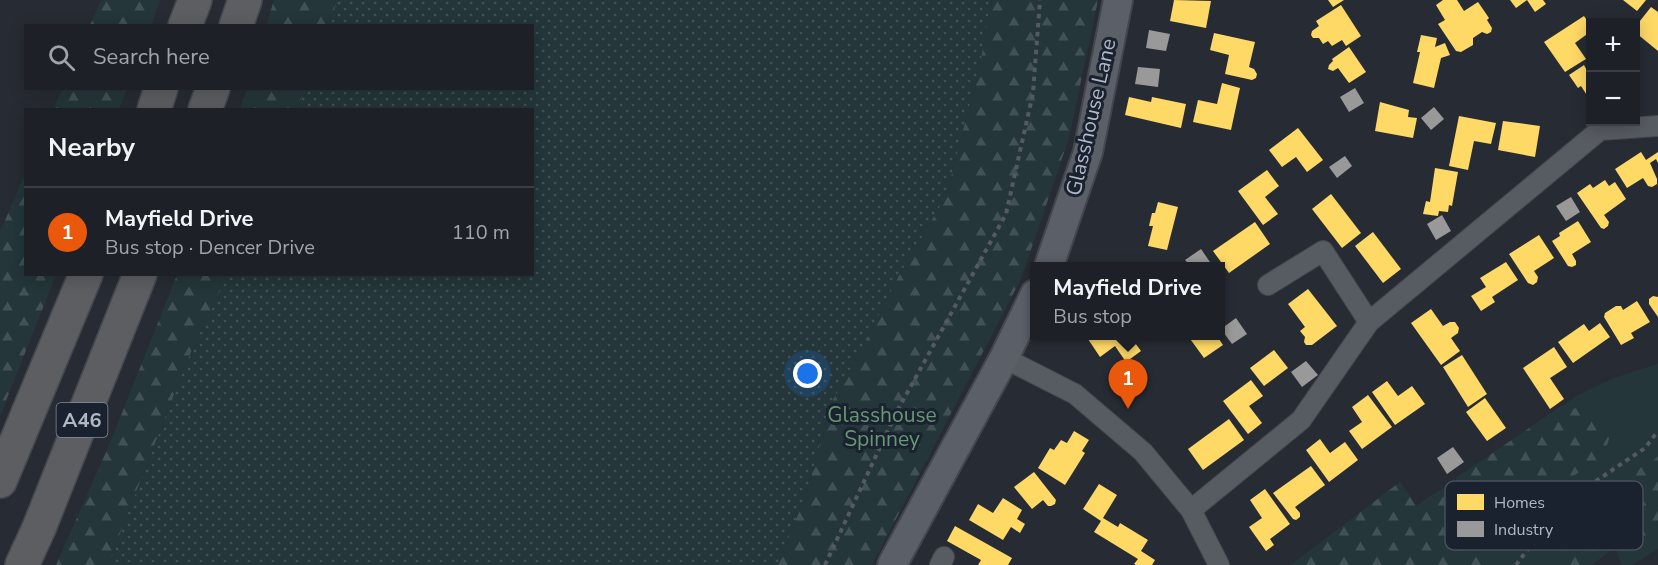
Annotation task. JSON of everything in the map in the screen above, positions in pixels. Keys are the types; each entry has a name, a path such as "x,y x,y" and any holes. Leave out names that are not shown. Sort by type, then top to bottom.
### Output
{"highway":[{"path":"186,24 195,0"},
{"path":"237,24 245,0"},
{"path":"155,108 160,90"},
{"path":"206,108 212,90"},
{"name":"A46","path":"0,481 85,276"},
{"name":"A46","path":"22,565 44,517 139,276"}],"street":[{"name":"Glasshouse Lane","path":"1051,262 1088,152 1118,0"},
{"path":"1191,510 1301,420 1369,321 1600,130 1658,126"},
{"path":"1268,285 1323,251 1369,321"},
{"path":"892,565 1004,358 1030,304"},
{"path":"1004,358 1075,394 1143,452 1191,510 1219,565"}],"path":[{"path":"825,565 896,413 1006,214 1033,93 1040,0"},
{"path":"1596,481 1645,448 1658,431"},
{"path":"1516,565 1527,550"}],"green space":[{"path":"101,0 160,0 151,24 90,24"},
{"path":"274,0 338,0 328,24 267,24"},
{"path":"338,0 991,0 980,64 946,196 898,277 830,405 808,488 778,565 108,565 187,361 227,276 534,276 534,108 297,108 305,90 534,90 534,24 328,24"},
{"name":"Glasshouse Spinney","path":"991,0 1098,0 1069,138 1021,279 872,565 778,565 808,488 830,405 898,277 946,195 980,64"},
{"path":"62,90 127,90 119,108 53,108"},
{"path":"247,90 305,90 297,108 241,108"},
{"path":"24,176 24,276 56,276 0,416 0,232"},
{"path":"177,276 227,276 187,361 108,565 56,565 110,443"},
{"path":"1658,364 1658,549 1632,565 1622,565 1616,550 1643,550 1643,481 1453,481 1578,395 1614,378"},
{"path":"1560,407 1592,410 1610,435 1603,460 1563,481 1461,481 1456,478"},
{"path":"1658,456 1658,541 1643,550 1643,481 1620,481 1623,477"},
{"path":"1400,482 1417,506 1445,487 1445,550 1611,550 1591,565 1291,565"},
{"path":"1400,482 1416,506 1435,493 1445,496 1445,550 1490,550 1489,565 1291,565"},
{"path":"1560,550 1611,550 1591,565 1570,565 1560,555"},
{"path":"1616,550 1643,550 1621,563"}],"building: Homes":[{"path":"1174,0 1211,1 1206,28 1170,21"},
{"path":"1328,0 1344,0 1333,7"},
{"path":"1443,0 1457,0 1464,11 1478,2 1489,18 1487,20 1492,28 1491,32 1487,34 1482,32 1473,38 1473,45 1461,52 1456,51 1438,24 1445,20 1436,5"},
{"path":"1510,0 1527,0 1516,8"},
{"path":"1527,0 1543,0 1546,4 1535,12"},
{"path":"1623,0 1646,0 1637,11"},
{"path":"1341,5 1361,36 1346,46 1342,40 1332,46 1328,41 1323,44 1319,38 1313,38 1312,31 1319,26 1316,21"},
{"path":"1651,7 1658,12 1658,51 1640,36 1640,21"},
{"path":"1584,16 1586,19 1586,35 1575,43 1586,59 1565,72 1544,42"},
{"path":"1214,33 1255,42 1249,67 1254,69 1257,74 1256,78 1252,80 1225,74 1229,55 1210,50"},
{"path":"1421,35 1437,38 1435,47 1445,43 1450,55 1441,58 1434,88 1413,83 1420,52 1417,52"},
{"path":"1349,47 1366,72 1349,83 1338,68 1333,71 1328,69 1332,59"},
{"path":"1584,65 1586,94 1581,86 1578,88 1569,75"},
{"path":"1222,83 1240,88 1231,130 1193,122 1198,100 1217,104"},
{"path":"1129,97 1151,102 1152,97 1186,104 1181,128 1125,115"},
{"path":"1380,102 1409,110 1408,117 1417,118 1413,138 1375,131"},
{"path":"1459,116 1496,123 1491,144 1474,141 1468,170 1449,166"},
{"path":"1503,121 1540,126 1535,157 1498,150"},
{"path":"1298,128 1323,160 1307,172 1296,157 1282,167 1269,150"},
{"path":"1641,152 1646,160 1658,152 1658,163 1656,159 1650,163 1657,184 1652,187 1648,186 1643,178 1627,188 1615,169"},
{"path":"1435,168 1458,172 1452,206 1449,205 1448,212 1439,211 1438,216 1423,214 1426,201 1430,202"},
{"path":"1267,170 1279,186 1265,197 1278,214 1263,225 1238,191"},
{"path":"1605,180 1609,186 1615,182 1626,199 1604,215 1609,222 1604,229 1601,228 1577,193 1590,184 1593,188"},
{"path":"1331,194 1361,233 1342,248 1312,209"},
{"path":"1158,202 1178,207 1167,250 1148,246 1153,226 1149,226"},
{"path":"1578,221 1591,242 1572,254 1576,265 1572,267 1568,266 1552,241 1560,236 1559,233"},
{"path":"1255,222 1270,244 1229,273 1225,268 1225,262 1221,262 1213,251"},
{"path":"1373,232 1401,269 1383,283 1355,246"},
{"path":"1539,235 1554,258 1534,271 1538,277 1537,282 1533,285 1528,283 1509,254"},
{"path":"1506,262 1518,280 1492,297 1495,302 1481,311 1471,296 1486,287 1480,278"},
{"path":"1308,289 1337,326 1312,345 1306,345 1304,342 1305,337 1300,331 1305,327 1288,304"},
{"path":"1653,296 1658,297 1658,317 1649,304 1649,299"},
{"path":"1637,301 1650,322 1631,333 1634,338 1621,345 1604,317 1605,313 1616,306 1621,306 1623,310"},
{"path":"1431,309 1443,326 1455,322 1459,328 1458,333 1451,338 1460,351 1441,365 1411,323"},
{"path":"1600,323 1610,337 1573,363 1558,342 1584,324 1589,331"},
{"path":"1089,340 1133,340 1141,351 1126,362 1115,346 1100,357"},
{"path":"1191,340 1220,340 1223,345 1204,358"},
{"path":"1554,347 1567,367 1550,378 1564,399 1550,409 1523,368"},
{"path":"1274,350 1288,368 1264,386 1250,368"},
{"path":"1462,355 1487,394 1468,407 1443,367"},
{"path":"1251,380 1263,396 1249,406 1262,423 1248,434 1223,401"},
{"path":"1387,381 1398,396 1412,386 1425,404 1395,425 1372,392"},
{"path":"1368,395 1392,427 1362,449 1349,431 1362,422 1352,407"},
{"path":"1485,398 1506,428 1487,441 1466,412"},
{"path":"1229,419 1244,440 1203,470 1188,449"},
{"path":"1074,431 1089,440 1082,451 1085,453 1065,485 1038,468 1050,448 1054,450 1061,440 1067,443"},
{"path":"1320,439 1330,453 1345,442 1358,460 1329,482 1306,450"},
{"path":"1311,466 1325,485 1295,507 1300,513 1300,517 1296,520 1273,493"},
{"path":"1034,472 1056,500 1055,504 1048,506 1043,500 1032,509 1014,487"},
{"path":"1099,484 1117,495 1103,518 1118,527 1120,523 1148,540 1141,551 1155,560 1152,565 1134,564 1138,559 1094,532 1101,521 1083,509"},
{"path":"1265,489 1290,524 1270,539 1274,545 1266,551 1249,527 1262,518 1250,500"},
{"path":"1003,498 1022,510 1017,519 1025,524 1020,533 1011,527 1003,540 969,520 978,504 993,513"},
{"path":"955,526 1012,558 1008,565 978,565 981,560 947,541"}],"building: Industry":[{"path":"1149,30 1170,34 1166,51 1146,48"},
{"path":"1138,67 1160,69 1158,87 1135,84"},
{"path":"1355,88 1364,103 1349,112 1340,97"},
{"path":"1434,107 1444,119 1431,130 1421,118"},
{"path":"1345,156 1352,166 1337,178 1329,167"},
{"path":"1571,197 1580,212 1566,221 1556,206"},
{"path":"1442,215 1451,231 1436,240 1427,224"},
{"path":"1201,249 1210,262 1187,262 1185,260"},
{"path":"1236,318 1247,334 1232,344 1225,334 1225,326"},
{"path":"1306,361 1318,375 1302,387 1291,372"},
{"path":"1453,447 1464,462 1447,474 1437,458"}],"place":[{"name":"Mayfield Drive","path":"1128,409"}]}
